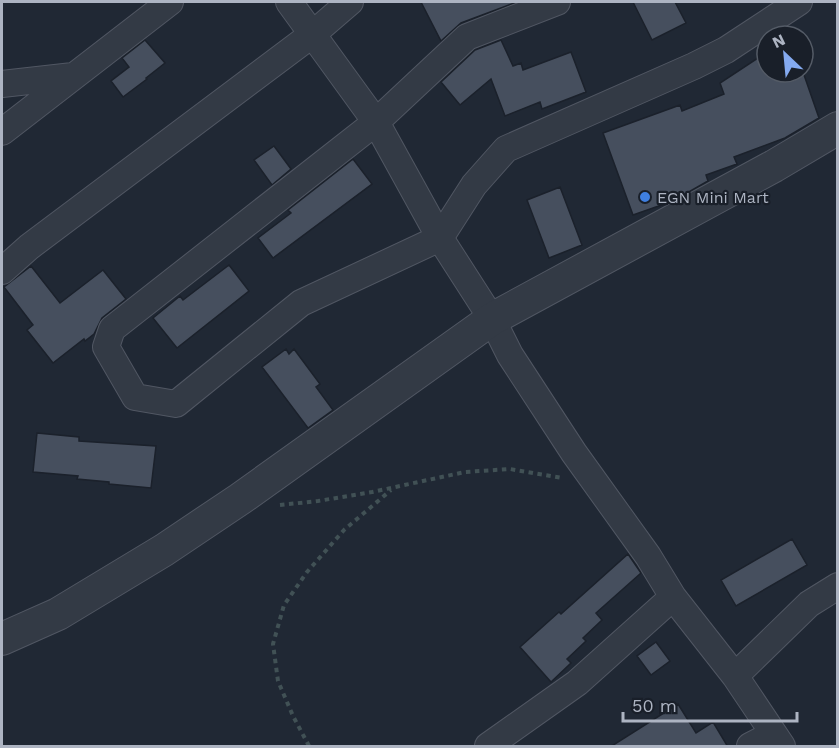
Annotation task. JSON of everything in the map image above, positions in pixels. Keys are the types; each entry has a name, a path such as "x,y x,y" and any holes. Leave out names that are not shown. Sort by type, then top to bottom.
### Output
{"street":[{"path":"2,132 170,2"},
{"path":"289,2 314,33 376,122 440,238 492,319 510,355 600,490 648,556 673,597 735,676 777,740 750,747"},
{"path":"2,271 29,247 314,33 350,2"},
{"path":"556,2 466,37 376,122 112,329 106,347 135,397 176,404 301,303 440,238 474,185 506,149 726,50 799,2"},
{"path":"2,84 74,76"},
{"path":"2,639 57,614 164,550 240,499 492,319 774,166 837,128"},
{"path":"735,676 809,604 837,586"},
{"path":"488,747 577,683 673,597"}],"path":[{"path":"240,499 282,505 318,501 465,472 510,469 551,475 600,490"},
{"path":"309,747 292,716 279,681 273,644 284,605 307,572 344,530 392,488"}],"building":[{"path":"421,2 517,2 461,23 441,41"},
{"path":"633,2 675,2 686,23 652,40"},
{"path":"145,40 165,63 123,97 111,81 129,67 122,58"},
{"path":"501,40 513,66 521,63 523,70 571,52 586,92 542,109 540,102 505,116 491,79 460,105 441,82 475,50"},
{"path":"755,60 755,84 807,84 819,118 785,138 734,157 737,164 706,175 708,181 673,201 633,215 603,133 680,105 682,111 724,94 720,83"},
{"path":"274,146 291,169 272,185 254,160"},
{"path":"353,159 372,184 273,258 258,238 291,213 288,210"},
{"path":"560,187 582,245 549,258 527,200"},
{"path":"229,265 249,291 177,348 153,318 180,296 183,300"},
{"path":"31,266 60,303 103,270 126,299 102,318 94,334 53,363 27,330 33,325 4,287"},
{"path":"286,349 289,354 294,349 320,384 316,387 333,410 308,428 262,367"},
{"path":"37,433 79,437 79,441 156,446 151,488 77,479 78,476 33,472"},
{"path":"792,539 807,565 736,606 721,580"},
{"path":"628,554 641,573 596,613 602,620 583,638 586,641 567,659 571,663 551,682 520,647"},
{"path":"656,642 670,661 651,675 637,656"},
{"path":"678,704 696,733 713,722 728,747 610,747"}],"place":[{"name":"EGN Mini Mart","path":"645,197"}]}
